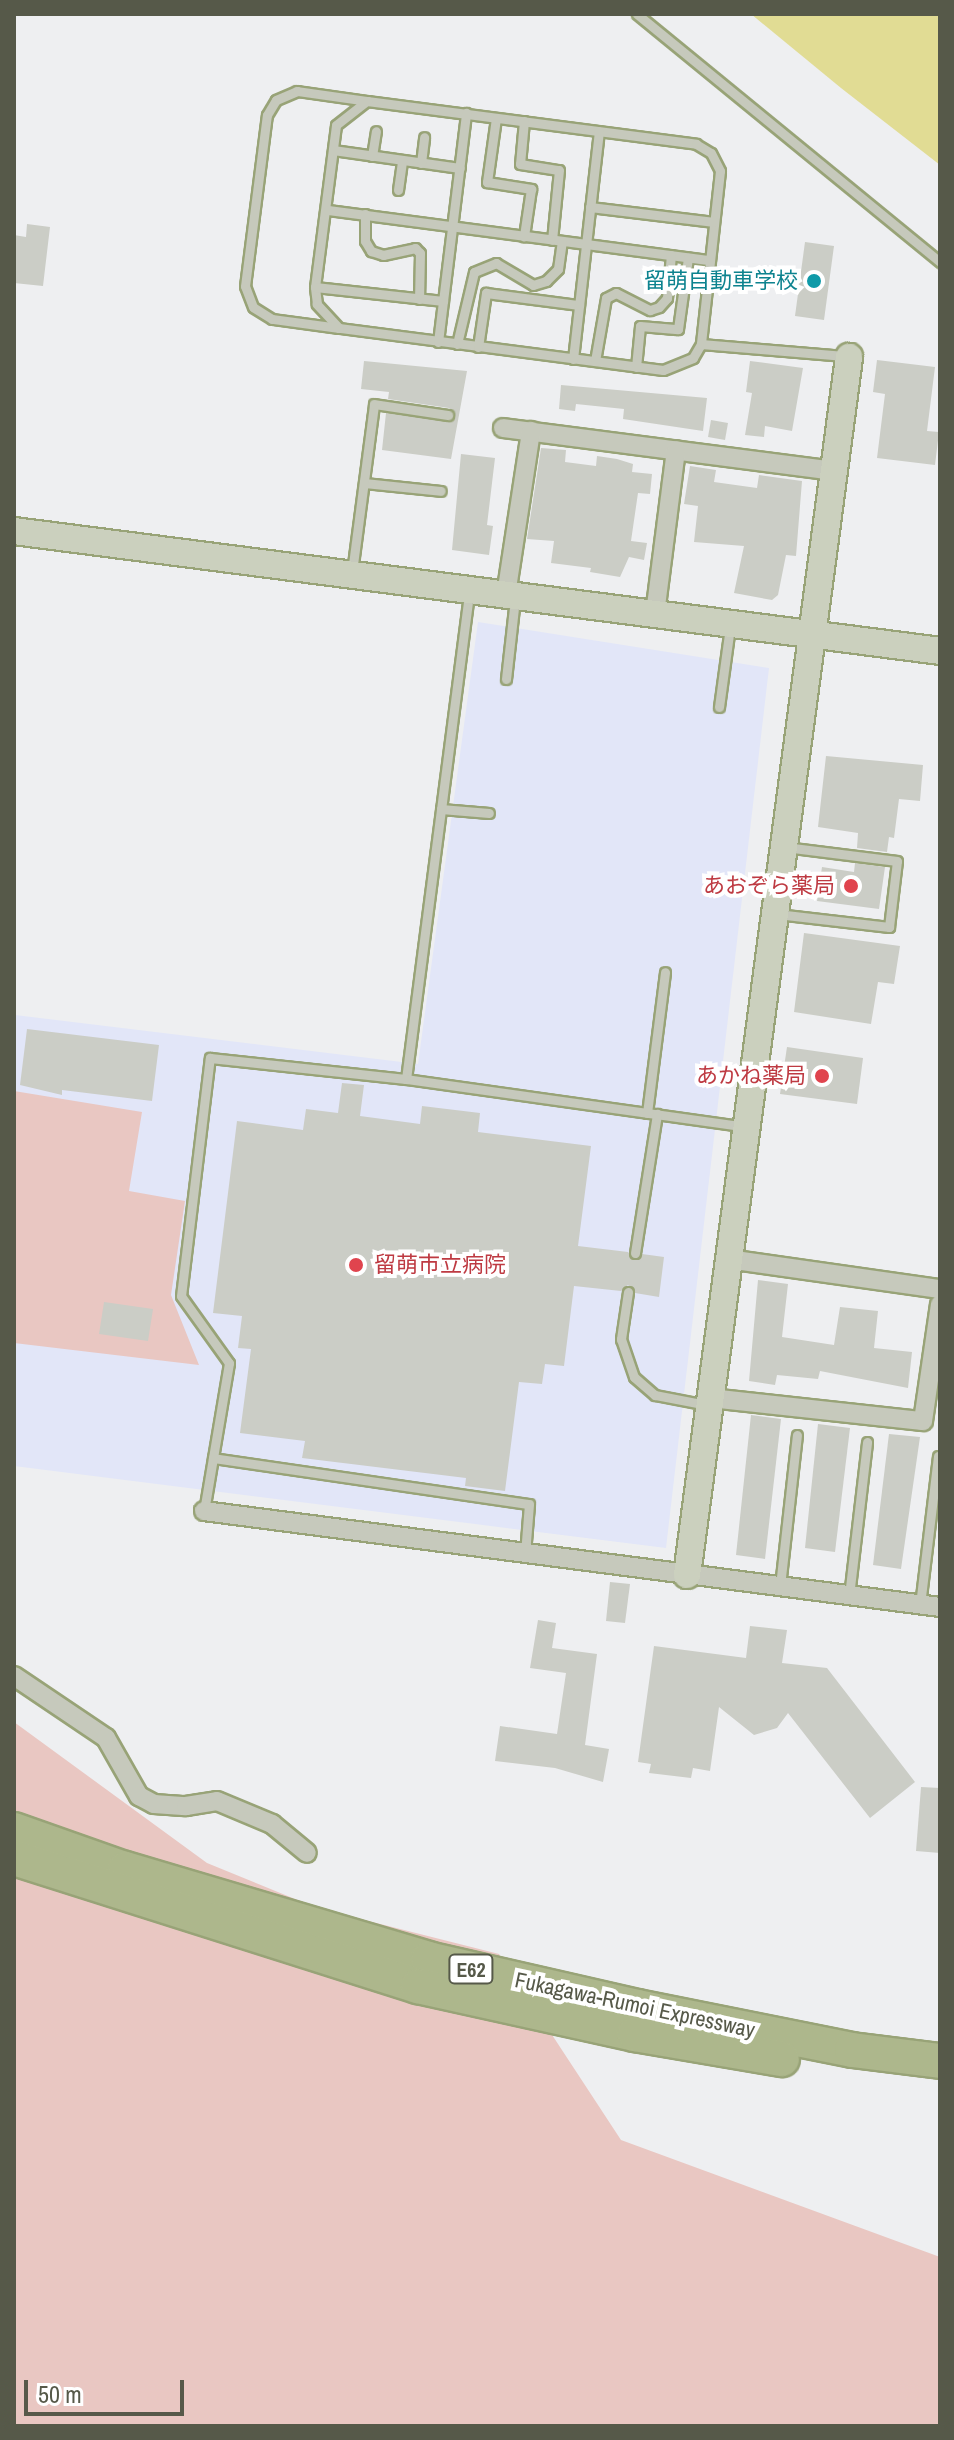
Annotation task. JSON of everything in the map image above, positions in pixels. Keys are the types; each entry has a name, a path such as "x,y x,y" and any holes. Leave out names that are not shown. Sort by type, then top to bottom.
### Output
{"highway":[{"name":"Fukagawa-Rumoi Expressway","path":"14,1830 125,1869 428,1959 637,2007 852,2050 940,2061"},
{"name":"Fukagawa-Rumoi Expressway","path":"14,1858 418,1986 635,2034 940,2084"}],"street":[{"path":"687,1575 849,357"},
{"path":"503,428 833,471"},
{"path":"510,595 531,431"},
{"path":"655,614 676,450"},
{"path":"14,531 940,651"},
{"path":"728,1259 940,1289"},
{"path":"710,1402 923,1421 940,1304"},
{"path":"204,1511 940,1607"},
{"path":"14,1676 106,1738 139,1796 154,1804 186,1806 217,1801 272,1824 307,1853"}],"lane":[{"path":"637,14 940,262"},
{"path":"297,91 367,101 696,144 711,153 720,171 701,344 679,367 636,367 272,319 253,307 245,286 267,115 276,100 297,91"},
{"path":"339,328 317,304 315,287 328,210 336,125 367,101"},
{"path":"438,342 466,113"},
{"path":"496,118 487,182 531,189 524,236"},
{"path":"457,344 474,272 496,263 533,285 546,281 558,269 559,170 520,164 524,121"},
{"path":"372,156 376,131"},
{"path":"573,359 599,131"},
{"path":"421,163 424,137"},
{"path":"333,150 460,168"},
{"path":"398,190 402,160"},
{"path":"590,207 714,222"},
{"path":"328,210 710,260"},
{"path":"365,214 365,241 371,251 383,255 415,248 420,253 419,299"},
{"path":"595,361 606,298 616,293 650,310 659,307 667,298 671,255"},
{"path":"636,367 640,326 678,329 688,258"},
{"path":"315,287 443,301"},
{"path":"478,347 486,293 579,305"},
{"path":"701,344 849,357"},
{"path":"352,575 374,404 448,415"},
{"path":"364,483 441,491"},
{"path":"406,1079 469,590"},
{"path":"506,679 510,595"},
{"path":"719,707 731,624"},
{"path":"441,809 489,813"},
{"path":"773,913 889,927 891,914 897,861 782,847"},
{"path":"635,1253 665,972"},
{"path":"204,1511 229,1363 181,1296 210,1058 406,1079 746,1127"},
{"path":"628,1292 621,1339 634,1377 655,1395 710,1402"},
{"path":"780,1587 797,1435"},
{"path":"849,1596 867,1442"},
{"path":"920,1605 938,1456"},
{"path":"213,1458 529,1504 525,1554"}],"shaded area":[{"path":"751,14 940,14 940,165 841,88"},
{"name":"留萌市立病院","path":"478,622 769,668 666,1548 14,1466 15,1015 418,1064"},
{"path":"14,1091 142,1112 129,1191 185,1201 171,1295 199,1365 14,1343"},
{"path":"14,1722 207,1863 317,1908 499,1954 621,2140 940,2257 940,2426 14,2426"}],"building":[{"path":"27,224 50,227 43,286 14,283 14,235 26,237"},
{"name":"留萌自動車学校","path":"805,242 834,246 824,320 795,316"},
{"path":"877,360 935,367 927,431 939,432 935,465 877,458 885,394 873,392"},
{"path":"364,361 467,371 451,459 382,450 386,413 448,422 455,413 449,408 388,399 389,392 361,389"},
{"path":"750,361 803,368 792,431 765,426 764,437 745,435 752,393 746,392"},
{"path":"561,385 707,398 703,431 623,419 624,409 576,404 575,411 559,409"},
{"path":"711,420 728,423 725,440 708,437"},
{"path":"541,448 566,450 565,462 596,466 597,456 633,464 632,472 652,474 650,494 638,493 631,541 647,543 644,560 629,557 620,577 590,572 591,568 551,563 554,541 527,539"},
{"path":"461,454 495,458 487,525 493,526 489,555 452,550"},
{"path":"690,466 716,470 714,482 757,488 759,475 802,481 796,556 786,555 778,595 772,600 734,593 744,546 694,542 698,506 684,504"},
{"path":"826,756 923,765 920,801 899,799 894,838 889,837 887,852 857,848 858,833 818,827"},
{"name":"あおぞら薬局","path":"855,863 885,867 879,909 817,901 822,867 854,872"},
{"path":"804,933 900,946 894,984 878,982 871,1024 794,1012"},
{"path":"27,1029 159,1045 152,1101 62,1090 62,1095 20,1085"},
{"name":"あかね薬局","path":"787,1047 863,1058 857,1104 780,1094"},
{"path":"342,1083 364,1085 360,1116 420,1124 422,1106 480,1113 478,1132 591,1146 578,1246 628,1252 635,1260 642,1254 664,1257 659,1297 635,1293 628,1285 621,1291 574,1286 564,1366 545,1364 542,1384 519,1382 505,1491 465,1486 466,1478 302,1458 305,1441 240,1433 251,1349 238,1348 242,1316 213,1313 237,1121 303,1130 306,1109 338,1113"},
{"path":"758,1280 788,1284 782,1337 834,1345 840,1307 878,1311 874,1348 912,1352 908,1388 820,1371 818,1379 777,1375 775,1385 749,1381"},
{"path":"104,1302 153,1309 148,1341 99,1334"},
{"path":"751,1415 781,1419 765,1559 736,1555"},
{"path":"818,1424 850,1428 835,1552 805,1548"},
{"path":"889,1434 920,1437 901,1569 873,1565"},
{"path":"610,1582 630,1584 625,1623 606,1621"},
{"path":"538,1620 556,1623 552,1648 597,1654 585,1745 609,1749 603,1782 555,1768 495,1761 500,1726 557,1734 566,1673 530,1668"},
{"path":"750,1626 787,1630 782,1663 827,1668 915,1782 870,1818 788,1713 777,1728 754,1735 719,1707 710,1771 693,1768 691,1778 649,1773 651,1764 638,1762 654,1646 746,1658"},
{"path":"921,1787 940,1788 940,1853 916,1851"}],"place":[{"name":"留萌自動車学校","path":"814,281"},
{"name":"あおぞら薬局","path":"851,886"},
{"name":"あかね薬局","path":"822,1076"},
{"name":"留萌市立病院","path":"356,1265"}]}
